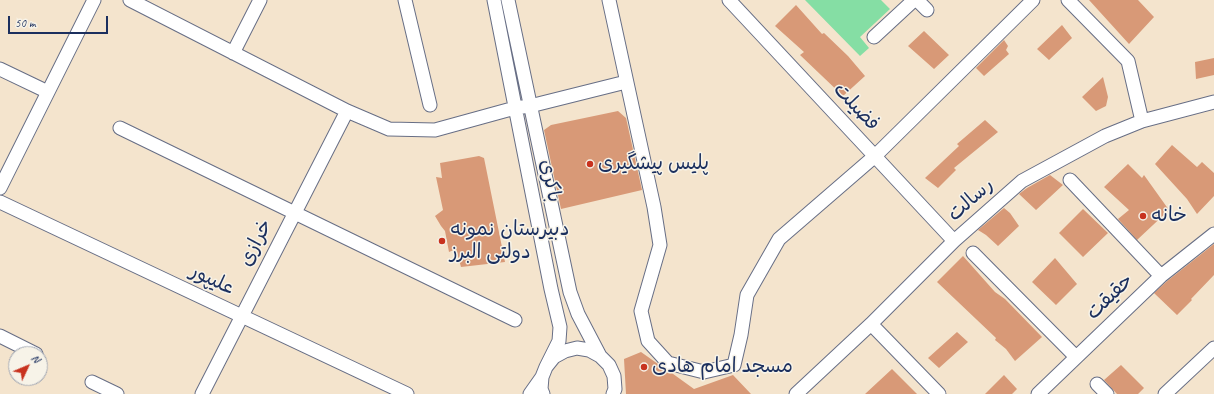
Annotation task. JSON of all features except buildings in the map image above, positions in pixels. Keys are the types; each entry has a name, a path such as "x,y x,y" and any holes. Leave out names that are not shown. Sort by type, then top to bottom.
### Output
{"street":[{"path":"0,188 94,0"},
{"path":"130,0 347,111 389,128 435,130 515,108 530,106 626,82"},
{"path":"233,53 260,0"},
{"path":"405,0 430,105"},
{"name":"باکری","path":"494,0 550,288 560,327 559,341 544,372"},
{"name":"باکری","path":"508,0 570,292 578,314 600,356 609,365 614,376 615,389 613,394"},
{"path":"609,0 654,207 660,245 641,311 648,340 668,363 704,372 734,365 741,336 747,295 779,239 875,156 1033,0"},
{"name":"فضیلت","path":"729,0 954,241"},
{"path":"874,37 915,0 927,10"},
{"path":"1068,0 1128,61 1142,121"},
{"path":"0,69 48,92"},
{"name":"رسالت","path":"796,394 871,324 954,241 1022,181 1105,136 1142,121 1214,102"},
{"name":"خرازی","path":"202,394 347,111"},
{"path":"120,128 515,320"},
{"path":"1070,180 1161,276"},
{"name":"علیپور","path":"0,202 407,394"},
{"name":"حقیقت","path":"1038,394 1161,276 1214,234"},
{"path":"973,253 1076,357"},
{"path":"871,324 940,394"},
{"path":"0,336 20,346"},
{"path":"530,394 554,357 564,351 577,348 589,350 600,356"},
{"path":"1165,394 1214,348"},
{"path":"543,394 541,389 544,372"},
{"path":"92,382 117,394"},
{"path":"1097,384 1107,394"}],"green space":[{"path":"805,0 881,0 890,9 860,37 869,48 860,56"}],"place":[{"name":"پلیس پیشگیری","path":"590,164"},
{"name":"خانه","path":"1143,216"},
{"name":"دبیرستان نمونه دولتی البرز","path":"442,241"},
{"name":"مسجد امام هادی","path":"644,367"}]}
